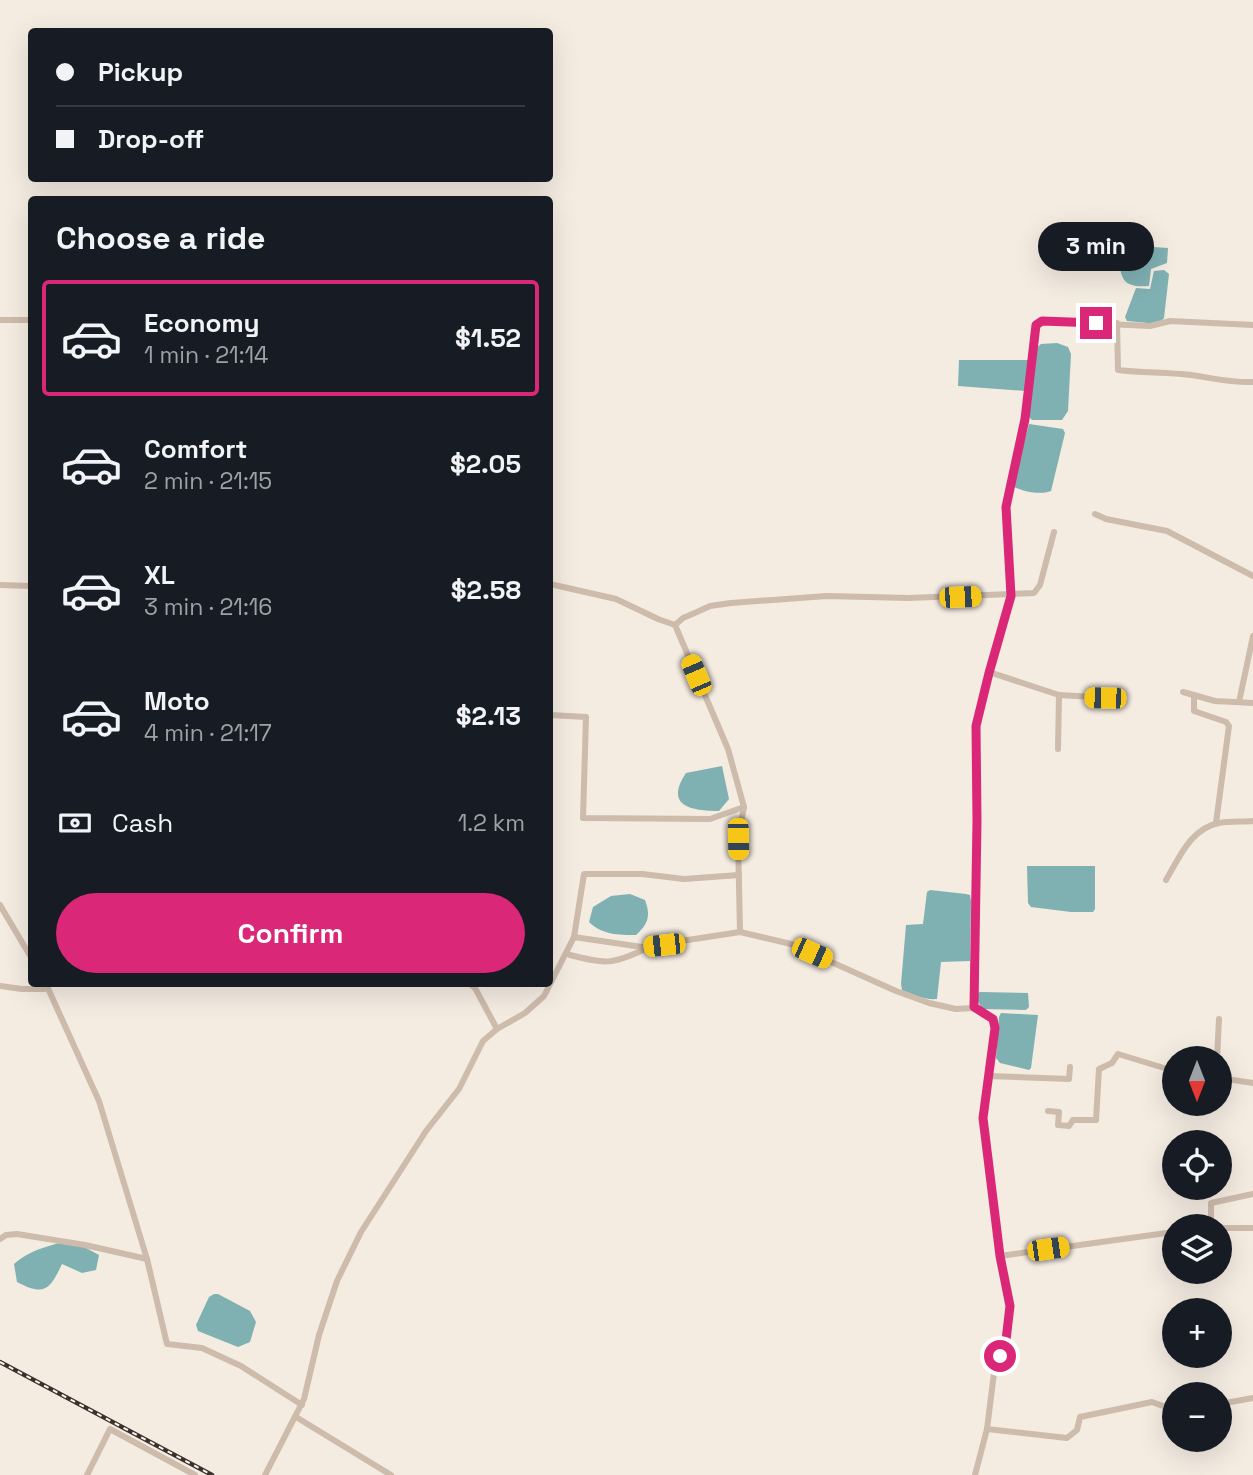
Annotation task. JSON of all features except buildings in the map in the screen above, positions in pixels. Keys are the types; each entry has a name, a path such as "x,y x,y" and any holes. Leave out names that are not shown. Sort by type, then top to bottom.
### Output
{"street":[{"path":"0,320 28,320"},
{"path":"974,1007 976,726 1011,596 1006,507 1025,419 1036,325 1042,321 1150,326 1171,321 1253,325"},
{"path":"1117,323 1118,370 1188,375 1239,383 1253,382"},
{"path":"1095,514 1106,519 1167,531 1253,576"},
{"path":"675,625 683,618 710,606 731,603 827,596 908,598 1034,593 1038,590 1054,532"},
{"path":"0,585 28,586"},
{"path":"553,585 616,599 658,620 675,625"},
{"path":"675,625 728,749 744,807 738,839 740,932"},
{"path":"1239,702 1253,636"},
{"path":"989,673 1059,695 1112,698"},
{"path":"1183,692 1215,701 1253,703"},
{"path":"1058,749 1059,695"},
{"path":"1194,695 1194,711 1226,722 1229,726 1216,823"},
{"path":"553,715 586,717 583,818 710,819 744,807"},
{"path":"1166,880 1182,851 1199,832 1216,823 1253,821"},
{"path":"553,978 574,937 584,874 642,874 684,879 739,874"},
{"path":"0,905 28,952"},
{"path":"574,937 650,947 740,932 791,944 929,1003 956,1009 974,1007 993,1019 995,1028 983,1118 1000,1256 1010,1306 1006,1340 994,1373 987,1429 975,1475"},
{"path":"570,955 596,962 617,962 650,947"},
{"path":"0,986 22,989 37,987"},
{"path":"45,987 99,1101 147,1259 167,1344 202,1348 241,1366 302,1405"},
{"path":"474,987 497,1029"},
{"path":"265,1475 302,1405 318,1335 337,1281 361,1233 426,1131 459,1089 483,1041 497,1029 525,1013 544,996 549,987"},
{"path":"1218,1046 1219,1019"},
{"path":"1048,1111 1059,1112 1058,1125 1069,1126 1073,1121 1096,1120 1099,1069 1112,1063 1118,1054 1162,1067"},
{"path":"988,1076 1069,1079 1070,1068"},
{"path":"1232,1080 1253,1083"},
{"path":"1211,1214 1211,1203 1253,1194"},
{"path":"1232,1228 1253,1228"},
{"path":"0,1239 6,1235 17,1234 147,1259"},
{"path":"1000,1256 1162,1234"},
{"path":"1232,1402 1253,1398"},
{"path":"987,1429 1067,1438 1077,1430 1080,1417 1152,1402 1162,1406"},
{"path":"296,1417 391,1475"},
{"path":"87,1475 110,1429 195,1475"}],"water":[{"path":"1125,234 1137,234 1139,246 1168,248 1167,263 1151,269 1149,286 1132,285 1123,278 1120,257 1122,237"},
{"path":"1164,270 1169,274 1164,318 1158,324 1127,321 1125,317 1136,288 1150,289 1154,271"},
{"path":"1057,343 1068,347 1071,354 1068,411 1062,420 1032,420 1029,411 1035,349 1041,344"},
{"path":"959,360 1029,360 1025,391 958,386"},
{"path":"1029,424 1063,429 1065,433 1051,491 1032,492 1013,486"},
{"path":"722,766 729,799 719,811 690,808 679,800 680,784 686,773"},
{"path":"1027,866 1095,866 1095,909 1093,912 1071,912 1031,907 1028,903"},
{"path":"930,890 970,895 971,901 970,961 941,962 937,999 911,994 902,990 901,984 906,925 923,924 927,892"},
{"path":"630,894 645,900 648,911 646,923 636,935 605,932 589,922 593,907 611,896"},
{"path":"980,992 1028,993 1029,1007 1026,1010 982,1009 978,1001"},
{"path":"1001,1013 1038,1015 1029,1070 1000,1063 996,1058"},
{"path":"63,1242 84,1247 99,1255 96,1270 82,1273 62,1264 46,1288 34,1289 17,1282 14,1264 31,1252"},
{"path":"214,1294 250,1311 256,1322 250,1342 238,1347 198,1331 196,1325 209,1297"}],"railway":[{"path":"0,1362 212,1475"}],"route":[{"path":"1000,1356 1006,1340 1010,1306 989,1180 983,1118 995,1028 993,1019 974,1007 976,726 1011,596 1006,507 1025,419 1036,325 1042,321 1096,323"}]}
